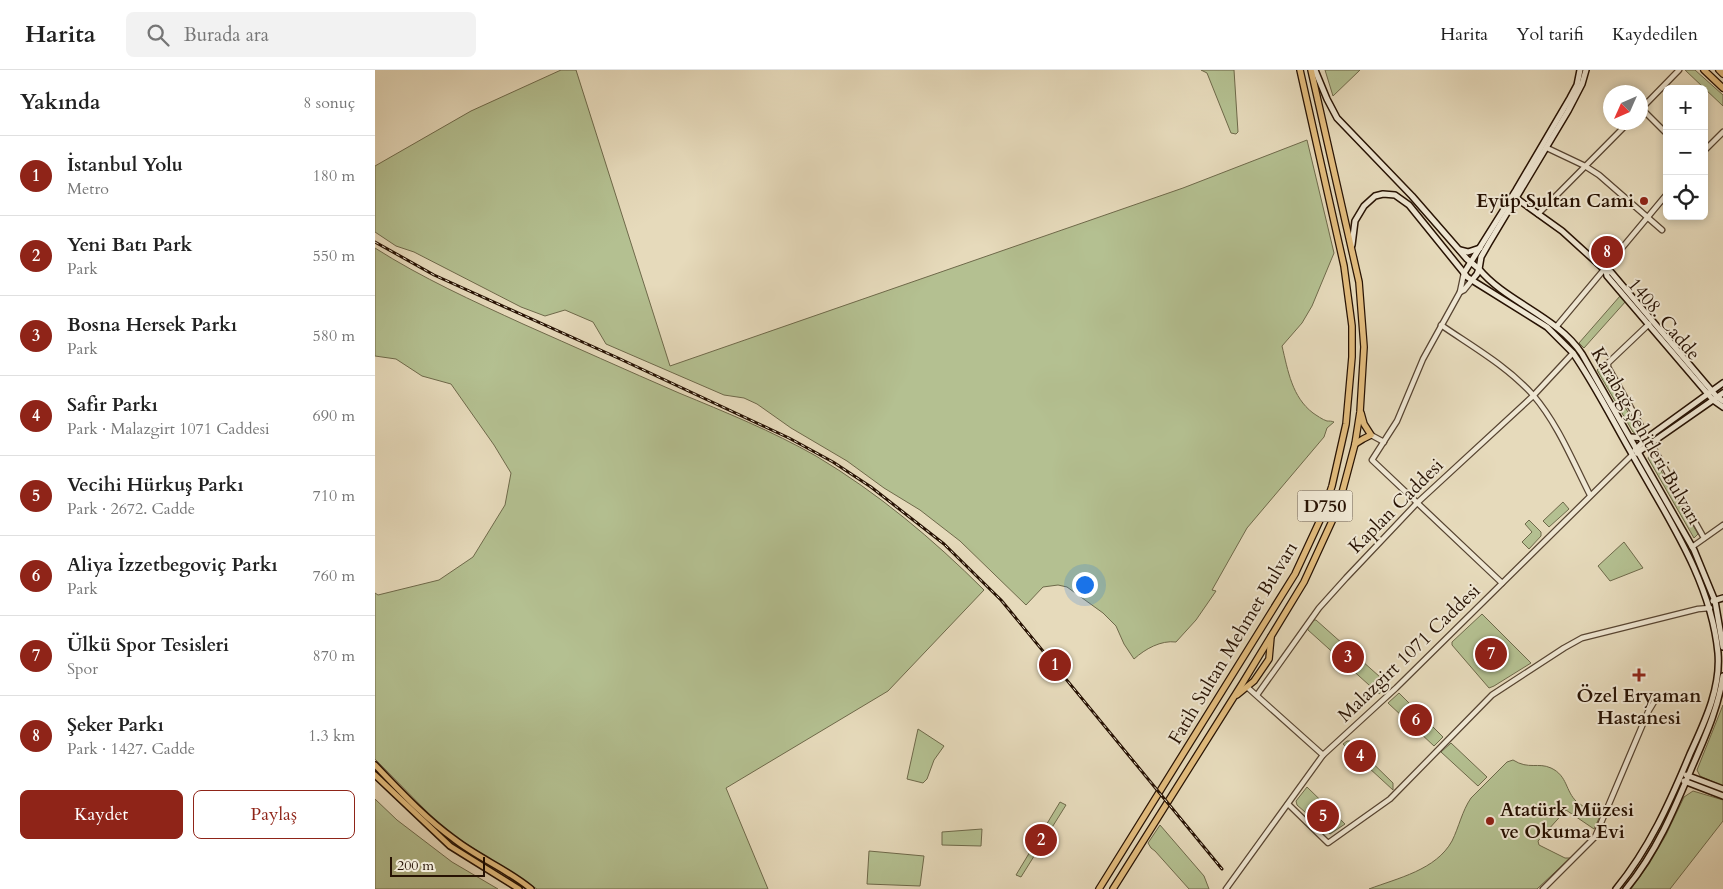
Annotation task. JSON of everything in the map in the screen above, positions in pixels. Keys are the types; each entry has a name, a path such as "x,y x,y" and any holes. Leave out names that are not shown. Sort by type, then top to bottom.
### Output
{"highway":[{"name":"Fatih Sultan Mehmet Bulvarı","path":"1099,889 1295,574 1321,518 1341,453 1351,387 1352,326 1344,266 1299,70"},
{"name":"Fatih Sultan Mehmet Bulvarı","path":"1113,889 1304,582 1337,508 1355,444 1360,412 1364,348 1359,282 1311,70"},
{"path":"1704,70 1723,88"},
{"path":"1719,70 1723,74"},
{"path":"1355,444 1371,435 1364,424 1360,412"},
{"path":"1231,700 1253,682 1269,659 1271,636"}],"main road":[{"name":"Karabağ Şehitleri Bulvarı","path":"1315,70 1337,118 1412,196 1471,264 1479,269 1489,280 1556,327 1582,354 1693,546 1716,603 1723,648"},
{"path":"1472,280 1479,269 1481,257 1517,198 1575,89 1580,70"},
{"path":"1464,274 1582,84 1586,70"},
{"name":"Karabağ Şehitleri Bulvarı","path":"1352,246 1355,221 1364,206 1375,196 1383,194 1395,195 1409,205 1464,274 1547,328 1573,353 1687,552 1709,606 1718,654 1715,691 1705,720 1660,822 1626,877 1615,889"},
{"name":"1408. Cadde","path":"1517,198 1562,231 1605,270 1611,272 1710,393"},
{"path":"1457,248 1468,252 1481,248"},
{"name":"1408. Cadde","path":"1605,270 1607,276 1723,407"},
{"path":"1632,455 1647,438 1723,383"},
{"path":"1637,450 1651,444 1723,393"},
{"name":"1408. Cadde","path":"1715,398 1723,401"},
{"path":"1630,437 1647,438"},
{"path":"1709,606 1723,598"},
{"path":"1716,603 1723,604"},
{"path":"1626,889 1638,874 1655,846 1679,797 1711,723 1720,694 1723,676"},
{"path":"1705,720 1711,723"},
{"path":"375,765 402,794 455,840 520,879 531,889"},
{"path":"375,776 450,846 519,889"},
{"path":"1681,776 1699,787 1723,796"},
{"path":"1687,779 1723,789"},
{"path":"1679,797 1689,788 1699,787"}],"street":[{"path":"1648,102 1679,70"},
{"path":"1648,116 1663,130"},
{"path":"1539,214 1621,130"},
{"path":"1708,147 1723,132"},
{"path":"1544,147 1585,166 1609,183 1662,230"},
{"path":"1556,327 1663,198"},
{"path":"1464,274 1460,292 1423,359 1397,421 1372,460 1502,584"},
{"path":"1460,292 1472,280"},
{"path":"1649,324 1607,365 1704,538"},
{"path":"1441,325 1499,364 1533,396 1559,433 1590,496"},
{"name":"Kaplan Caddesi","path":"1257,695 1324,602 1417,503 1533,396 1573,353"},
{"path":"1371,435 1384,442"},
{"name":"Malazgirt 1071 Caddesi","path":"1226,889 1323,755 1396,688 1632,455"},
{"path":"1693,546 1723,525"},
{"path":"1288,804 1328,843 1390,799 1492,695 1564,648 1582,638 1709,606"},
{"path":"1247,686 1323,755"},
{"path":"1543,889 1595,837 1654,702"}],"green space":[{"path":"561,70 576,70 670,366 1183,188 1307,140 1334,253 1312,306 1302,323 1282,346 1292,383 1300,399 1316,415 1334,422 1327,428 1324,437 1247,528 1212,590 1216,591 1196,620 1176,642 1165,642 1153,646 1134,659 1124,644 1116,626 1103,613 1067,587 1058,585 1043,587 1026,605 960,541 920,510 884,488 847,461 791,428 757,404 744,398 724,395 606,344 593,322 565,310 545,316 521,307 414,252 396,246 375,232 375,166 471,111"},
{"path":"1201,70 1234,70 1238,132 1236,134 1231,133 1207,73"},
{"path":"1325,70 1360,70 1333,96"},
{"path":"1685,70 1695,70 1723,95 1723,106 1708,92 1708,85 1701,85"},
{"path":"375,248 429,279 485,307 748,422 816,456 883,501 925,535 984,590 888,691 726,788 768,889 537,889 459,839 436,821 375,759 375,593 378,595 439,580 473,557 505,505 511,473 494,445 451,384 422,376 396,359 375,356"},
{"path":"1620,296 1626,301 1584,348 1579,343"},
{"path":"1602,366 1639,433 1633,432 1597,370"},
{"path":"1650,455 1653,457 1698,534 1694,538 1648,458"},
{"path":"1563,502 1569,509 1549,527 1543,521"},
{"path":"1529,520 1541,532 1541,536 1529,549 1522,542 1532,532 1525,524"},
{"path":"1624,542 1643,568 1610,581 1598,566"},
{"path":"1482,614 1531,663 1489,688 1452,645 1452,642"},
{"path":"1313,620 1316,620 1389,685 1379,694 1308,630 1307,627"},
{"path":"1399,693 1443,737 1434,746 1388,703"},
{"path":"1723,705 1723,786 1700,776 1697,770"},
{"path":"918,729 944,746 934,760 927,779 923,783 907,779"},
{"path":"1350,741 1393,783 1393,790 1343,744"},
{"path":"1451,743 1487,777 1478,786 1441,752"},
{"path":"1513,760 1524,765 1546,766 1557,771 1564,779 1573,798 1600,816 1594,829 1566,810 1538,841 1539,845 1565,858 1570,858 1537,889 1369,889 1415,872 1445,851 1452,841 1471,798 1507,762"},
{"path":"1307,787 1345,824 1330,834 1297,805 1296,801"},
{"path":"1693,791 1723,800 1723,821 1670,889 1631,889 1649,864 1666,835 1684,797"},
{"path":"375,799 397,820 452,862 498,889 375,889"},
{"path":"1060,802 1066,805 1021,877 1016,875"},
{"path":"1160,825 1204,876 1209,889 1189,889 1151,848 1148,843"},
{"path":"982,829 981,846 942,845 942,832"},
{"path":"869,851 924,856 920,886 867,884"}],"railway":[{"path":"375,242 434,275 789,438 833,462 871,487 944,544 1001,600 1222,869"}],"place":[{"name":"Eyüp Sultan Cami","path":"1644,201"},
{"name":"Şeker Parkı","path":"1607,252"},
{"name":"Ülkü Spor Tesisleri","path":"1491,654"},
{"name":"Bosna Hersek Parkı","path":"1348,657"},
{"name":"İstanbul Yolu","path":"1055,665"},
{"name":"Özel Eryaman Hastanesi","path":"1639,675"},
{"name":"Aliya İzzetbegoviç Parkı","path":"1416,720"},
{"name":"Safir Parkı","path":"1360,756"},
{"name":"Vecihi Hürkuş Parkı","path":"1323,816"},
{"name":"Atatürk Müzesi ve Okuma Evi","path":"1490,821"},
{"name":"Yeni Batı Park","path":"1041,840"}]}
